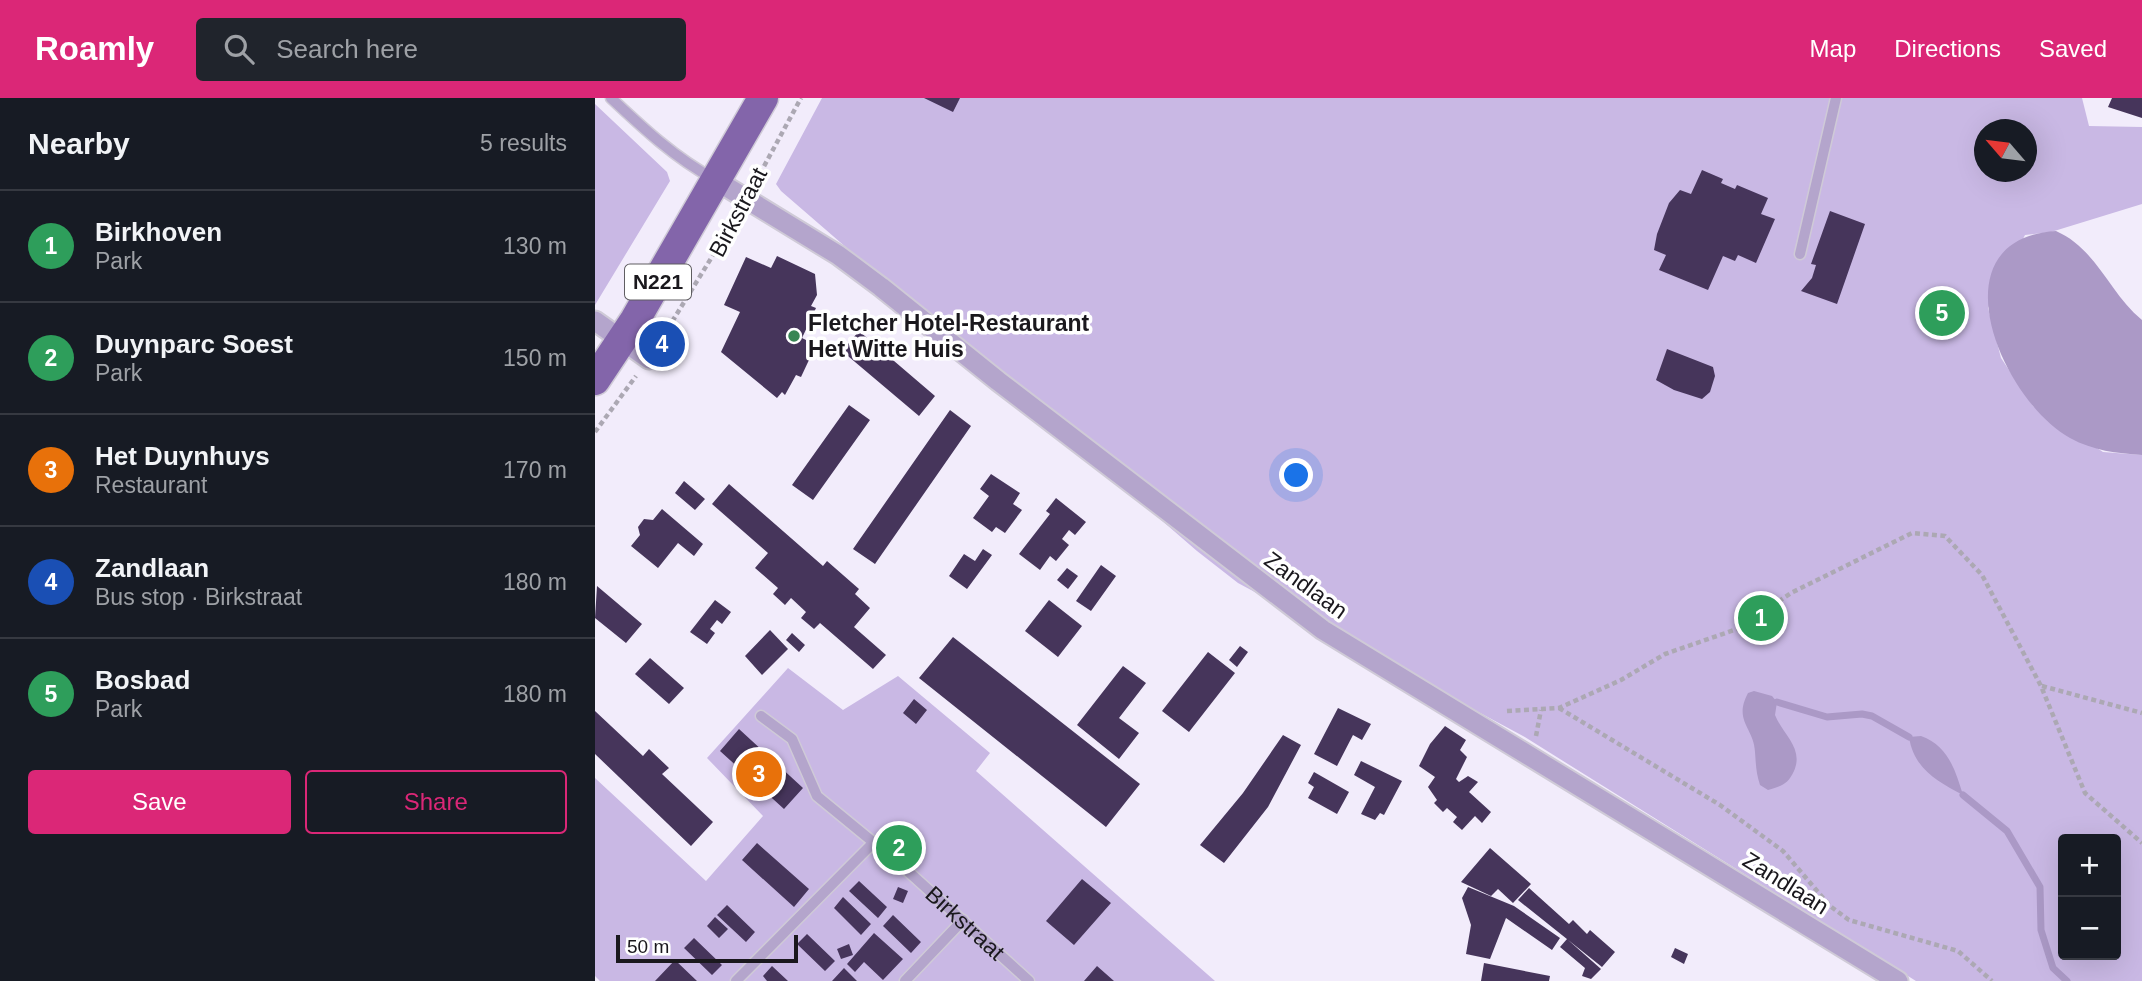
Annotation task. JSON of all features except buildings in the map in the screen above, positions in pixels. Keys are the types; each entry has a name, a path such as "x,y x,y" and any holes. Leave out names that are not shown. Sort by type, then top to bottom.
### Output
{"main road":[{"name":"Birkstraat","path":"595,380 622,341 763,98"}],"street":[{"name":"Zandlaan","path":"717,181 838,255 1323,630 1898,981"},
{"path":"595,321 649,359"}],"lane":[{"path":"611,98 695,169 717,181"},
{"path":"1800,254 1836,98"},
{"name":"Birkstraat","path":"761,716 792,739 817,796 963,920 1030,981"},
{"path":"736,981 873,843"},
{"path":"905,981 963,920"}],"path":[{"name":"Birkstraat","path":"595,432 649,359 717,252 801,98"},
{"path":"1507,710 1559,708 1622,680 1665,654 1740,628 1791,593 1912,533 1945,536 1982,575 2041,686 2085,793 2142,843"},
{"path":"2041,686 2142,713"},
{"path":"1559,708 1698,791 1783,851 1830,906 1849,920 1958,951 1992,981"}],"shaded area":[{"path":"822,98 2082,98 2089,126 2142,127 2142,204 2051,232 2025,235 1988,308 2001,358 2033,406 2103,452 2142,455 2142,981 1916,981 1523,736 1238,583 1197,551 776,184"},
{"path":"595,104 667,172 670,181 595,305"},
{"path":"2056,231 2070,239 2093,260 2120,297 2142,320 2142,455 2096,449 2070,438 2045,419 2021,391 2003,358 1991,323 1988,290 1997,261 2018,241"},
{"path":"788,668 843,710 898,676 990,753 976,771 1215,981 600,981 595,976 595,778 706,881 763,816 707,758"},
{"path":"1754,691 1772,696 1777,702 1775,715 1796,755 1794,771 1787,782 1768,790 1760,785 1754,744 1743,718 1748,693"},
{"path":"1921,736 1944,752 1963,795 1936,779 1921,766 1909,737"}],"waterway":[{"path":"1777,702 1827,717 1862,714 1872,716 1909,737"},
{"path":"1963,795 2007,831 2040,887 2041,930 2053,968 2067,981"}],"place":[{"name":"Bosbad","path":"1942,313"},
{"name":"Fletcher Hotel-Restaurant Het Witte Huis","path":"794,336"},
{"name":"Zandlaan","path":"662,344"},
{"name":"Birkhoven","path":"1761,618"},
{"name":"Het Duynhuys","path":"759,774"},
{"name":"Duynparc Soest","path":"899,848"}]}
